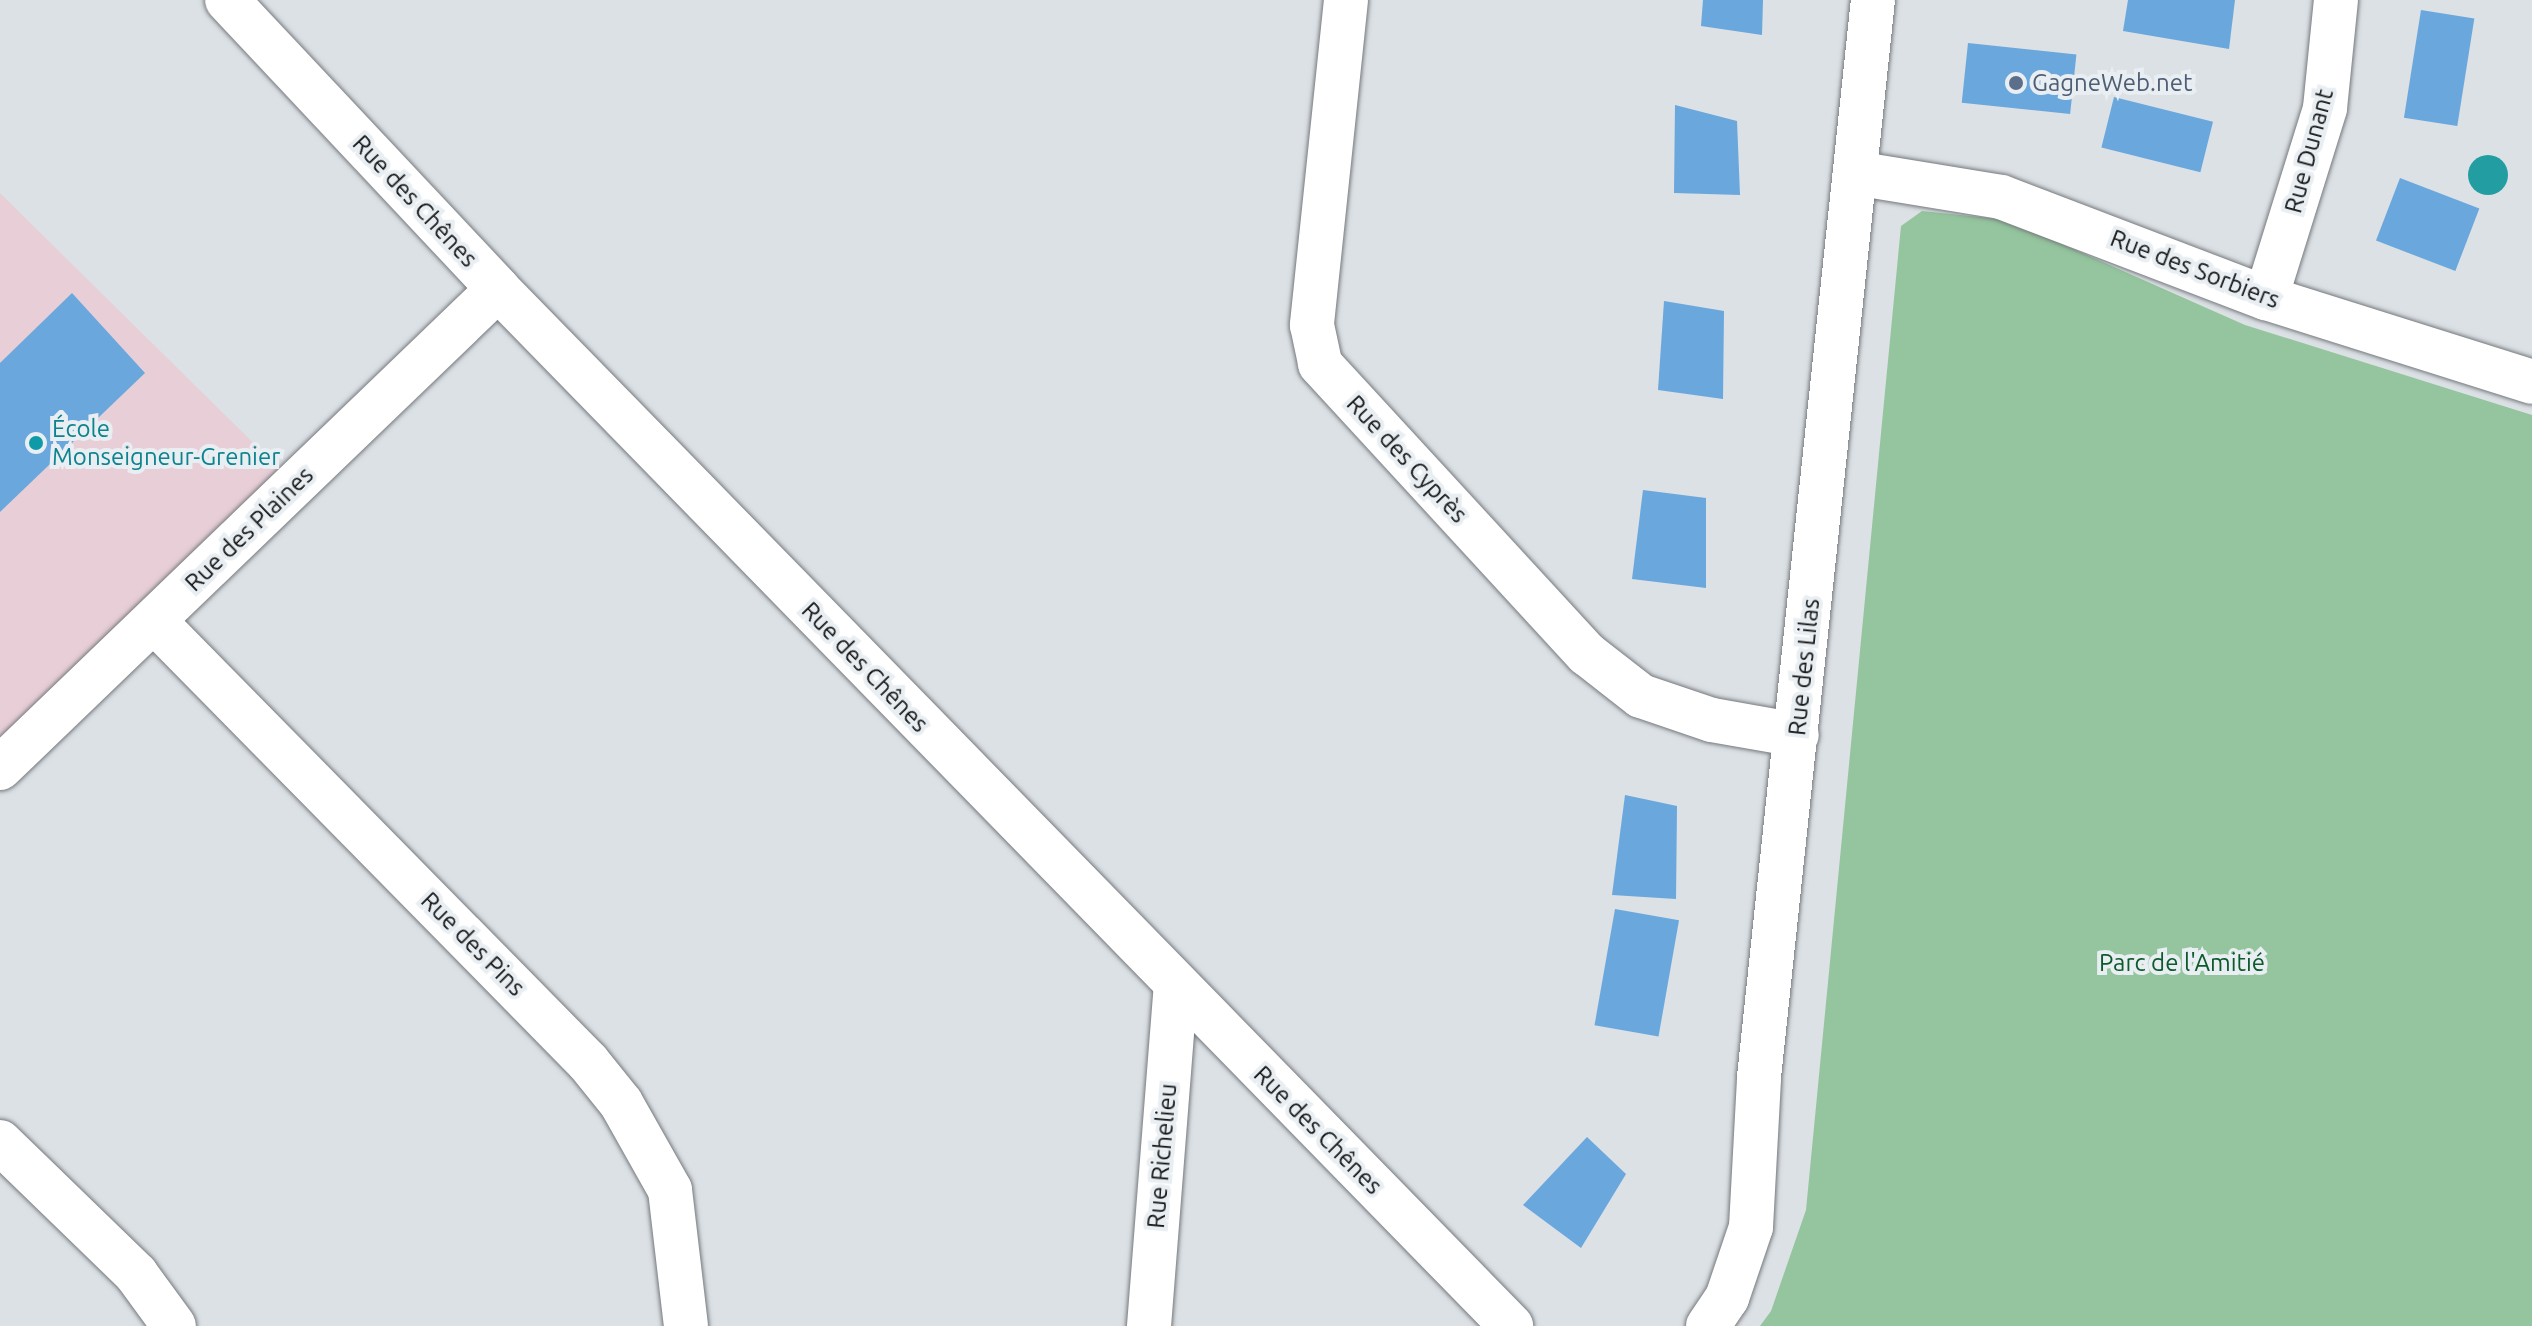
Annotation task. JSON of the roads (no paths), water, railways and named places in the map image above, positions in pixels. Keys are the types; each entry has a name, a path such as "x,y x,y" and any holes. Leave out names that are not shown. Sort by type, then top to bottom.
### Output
{"street":[{"name":"Rue des Chênes","path":"227,0 498,289 1511,1326"},
{"name":"Rue des Cyprès","path":"1346,0 1312,325 1320,364 1587,654 1641,696 1712,720 1797,735"},
{"name":"Rue des Lilas","path":"1708,1326 1727,1298 1751,1227 1759,1077 1873,0"},
{"name":"Rue Dunant","path":"2266,298 2325,108 2336,0"},
{"name":"Rue des Sorbiers","path":"1855,173 2001,197 2266,298 2532,382"},
{"name":"Rue des Plaines","path":"0,768 498,289"},
{"name":"Rue des Pins","path":"154,621 588,1062 621,1103 670,1190 686,1326"},
{"name":"Rue Richelieu","path":"1149,1326 1176,985"},
{"path":"0,1142 136,1274 174,1326"}],"water":[{"path":"2488,155 2502,161 2508,175 2502,189 2488,195 2474,189 2468,175 2474,161"}],"place":[{"name":"GagneWeb.net","path":"2016,83"},
{"name":"École Monseigneur-Grenier","path":"36,443"}],"park label":[{"name":"Parc de l'Amitié","path":"2182,963"}]}
